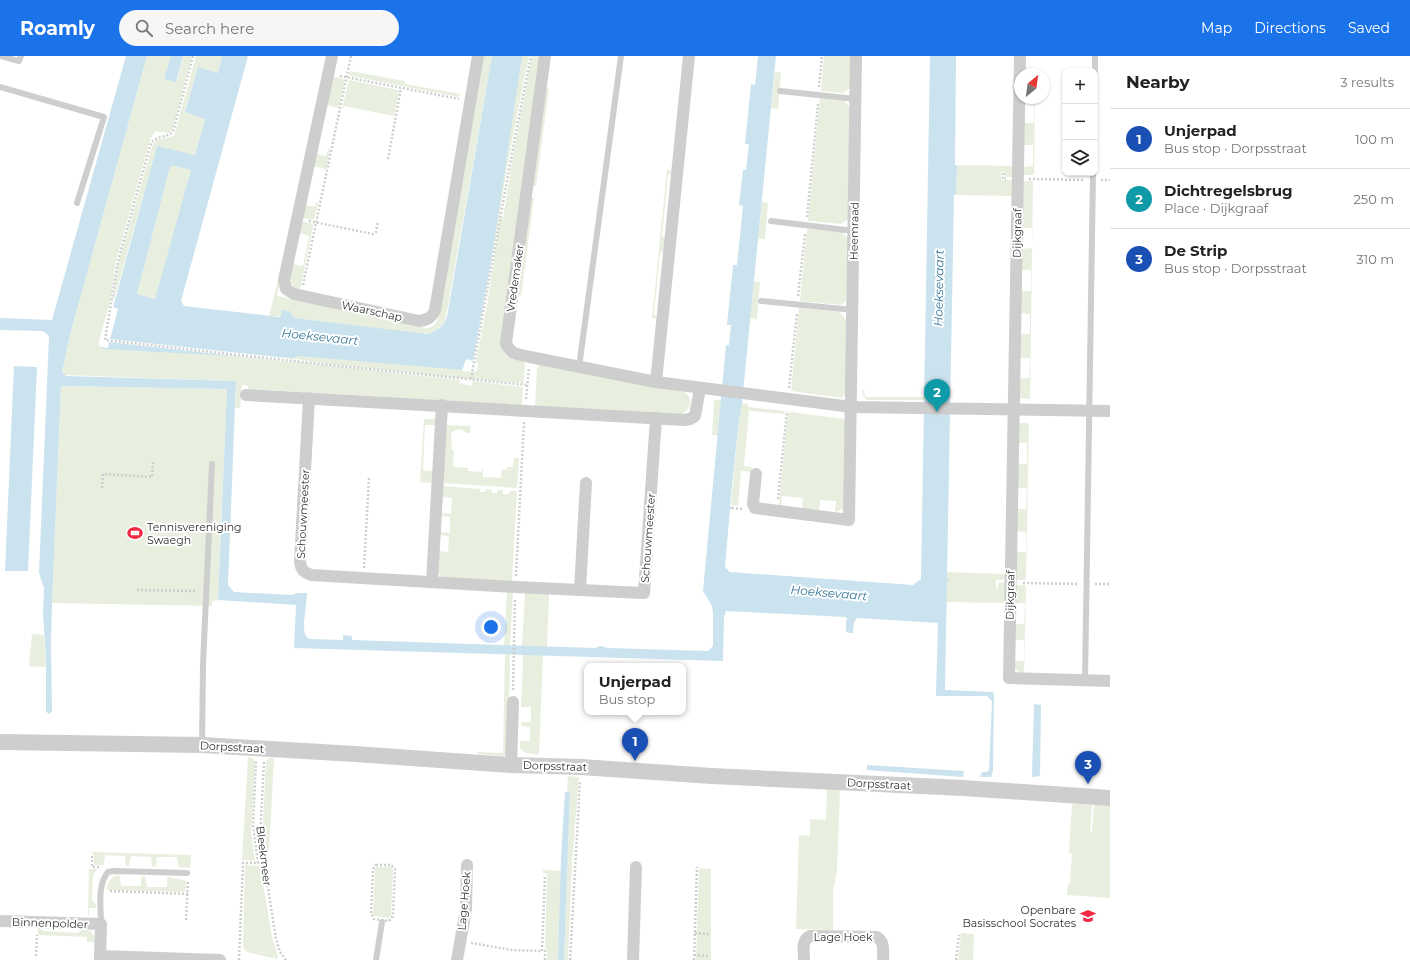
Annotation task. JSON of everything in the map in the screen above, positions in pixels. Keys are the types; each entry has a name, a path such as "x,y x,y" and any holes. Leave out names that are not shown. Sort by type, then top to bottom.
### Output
{"street":[{"name":"Waarschap","path":"332,56 284,280 286,289 294,294 420,321 425,321 433,315 478,56"},
{"name":"Vredemaker","path":"545,56 506,342 508,349 513,353 530,357 656,382 788,399"},
{"path":"656,382 689,56"},
{"name":"Heemraad","path":"756,474 753,504 755,508 849,520 852,407 856,56"},
{"name":"Dijkgraaf","path":"1020,56 1009,678 1110,681"},
{"path":"246,395 690,419 694,416 700,388"},
{"name":"Schouwmeester","path":"309,398 300,562 301,568 305,572 311,575 516,587 644,593 656,418"},
{"path":"788,399 852,407 1110,411"},
{"path":"432,582 442,405"},
{"path":"580,590 586,483"},
{"path":"510,765 513,702"},
{"name":"Dorpsstraat","path":"0,742 202,745 510,765 581,767 712,776 963,788 1110,798"},
{"name":"Lage Hoek","path":"457,960 466,909 467,866"},
{"path":"633,960 636,866"},
{"name":"Binnenpolder","path":"0,921 100,924"},
{"path":"100,924 100,958 220,960"},
{"name":"Lage Hoek","path":"804,960 804,941 810,936 877,937 881,939 883,943 883,960"}],"lane":[{"path":"0,56 19,61 21,56"},
{"path":"579,367 621,56"},
{"path":"1095,56 1095,68"},
{"path":"0,87 104,117 77,203"},
{"path":"780,92 856,98"},
{"path":"1085,680 1093,176"},
{"path":"771,221 854,231"},
{"path":"761,301 853,310"},
{"path":"202,745 203,665 212,464"},
{"path":"100,924 102,884 108,872 188,873"},
{"path":"376,960 382,921"}],"path":[{"path":"193,56 173,132 170,135 155,138 151,143 116,268 105,340 527,385"},
{"path":"301,295 351,56"},
{"path":"471,379 514,137 531,56"},
{"path":"777,512 822,56"},
{"path":"328,73 470,101"},
{"path":"388,159 401,88"},
{"path":"1003,173 1003,179 1110,180"},
{"path":"297,218 373,234 376,232 378,222"},
{"path":"513,702 516,587 525,411 530,357"},
{"path":"102,488 103,474 152,476 152,462"},
{"path":"364,578 369,478"},
{"path":"732,508 739,508"},
{"path":"1011,582 1110,584"},
{"path":"137,590 207,590"},
{"name":"Bleekmeer","path":"239,960 243,863 258,863 253,826 261,748"},
{"name":"Bleekmeer","path":"261,748 260,837 276,939 280,952 286,960"},
{"path":"570,960 581,767"},
{"path":"92,856 92,867 100,867 106,874"},
{"path":"376,865 391,865 395,869 393,916 389,921 382,921 374,918 371,913 373,869 376,865"},
{"path":"694,960 697,867"},
{"path":"186,920 188,873"},
{"path":"542,951 545,876"},
{"path":"102,891 188,894"},
{"path":"36,956 37,922"},
{"path":"695,933 709,934"},
{"path":"956,960 959,935"},
{"path":"460,941 512,950 545,951 545,960"},
{"path":"694,955 710,956"}],"green space":[{"path":"147,56 171,56 164,79 177,81 183,56 192,56 172,131 169,133 155,131 150,140 116,261 111,298 98,345 101,346 109,320 464,367 515,56 529,56 502,197 499,217 503,218 500,237 513,156 532,56 540,56 502,345 504,354 525,363 524,383 461,378 320,363 296,359 268,359 460,380 459,383 471,386 473,381 523,387 522,405 248,389 248,386 242,385 240,408 235,408 236,381 64,375 62,372 71,331"},
{"path":"196,56 222,56 218,73 198,67 185,112 205,118 195,155 157,147 112,307 117,268 153,144 156,140 174,136"},
{"path":"484,56 492,56 446,317 443,324 433,332 421,334 295,318 290,311 282,310 281,316 269,316 278,281 280,282 277,296 426,328 435,324 438,318"},
{"path":"824,56 852,56 850,88 843,93 821,91"},
{"path":"350,71 405,81 405,84 461,94 458,97 351,76 349,74"},
{"path":"775,72 781,72 778,109 771,108"},
{"path":"332,76 345,80 339,108 326,105"},
{"path":"349,80 398,90 399,92 394,116 344,106 344,108 342,108"},
{"path":"546,88 549,89 536,186 533,186"},
{"path":"820,98 844,101 850,108 848,219 841,224 808,221"},
{"path":"1035,104 1034,174 1023,175 1023,167 1033,166 1033,145 1023,145 1024,123 1034,123"},
{"path":"328,149 330,150 326,169 313,166 316,154 326,156"},
{"path":"955,165 1015,166 1015,177 1004,177 1004,172 1001,172 1001,180 1015,180 1014,196 954,195 956,194 957,176"},
{"path":"172,166 191,170 156,299 137,294 170,167"},
{"path":"667,170 673,171 668,175 662,236 666,240 664,250 660,253 654,314 658,319 652,318"},
{"path":"1023,181 1032,181 1033,183 1030,398 1028,399 1020,398 1019,379 1029,378 1030,358 1019,358 1020,334 1030,334 1030,314 1020,313 1021,291 1031,291 1031,270 1021,270 1021,249 1032,248 1032,228 1022,228"},
{"path":"531,198 534,198 521,296 518,295"},
{"path":"316,202 318,203 314,220 302,218 305,205 315,207"},
{"path":"762,202 768,203 765,239 758,239"},
{"path":"301,221 313,224 313,226 300,290 293,285 290,276 292,264 303,266 309,236 299,233"},
{"path":"807,229 842,232 848,239 846,301 841,305 800,301"},
{"path":"754,281 760,282 757,319 750,318"},
{"path":"799,308 840,312 846,320 846,391 842,398 791,391"},
{"path":"540,364 663,389 681,391 688,395 690,399 690,406 682,415 535,406 537,369"},
{"name":"Tennisvereniging Swaegh","path":"61,386 227,389 218,600 212,601 212,606 52,603"},
{"path":"862,390 864,390 865,396 867,397 924,397 924,400 867,400 863,396"},
{"path":"714,400 721,400 718,435 712,435"},
{"path":"742,403 748,404 748,407 784,411 785,414 749,411 744,466 752,467 751,472 741,471 738,506 731,505 738,428"},
{"path":"790,412 845,419 844,509 835,512 836,501 820,500 819,510 802,509 803,498 782,496 781,507 779,506 788,413"},
{"path":"424,419 435,419 435,425 425,425 423,470 433,471 432,483 420,482"},
{"path":"1019,423 1027,423 1029,425 1026,578 1025,580 1015,580 1016,552 1026,552 1026,532 1016,531 1017,509 1026,509 1027,488 1017,488 1017,464 1027,464 1027,443 1018,443"},
{"path":"446,425 471,426 470,433 466,433 459,429 451,434 452,450 454,450 453,467 468,468 468,471 481,472 483,469 483,477 501,478 502,469 507,470 507,467 513,467 514,458 519,458 517,488 442,483"},
{"path":"442,486 480,489 480,492 485,492 486,489 492,490 492,493 497,493 498,490 503,490 503,494 509,494 510,491 517,491 512,581 441,578 437,572 438,551 448,552 449,536 439,535 440,532 450,533 450,517 440,516 441,513 451,514 452,498 442,497"},
{"path":"1005,565 1008,565 1007,580 996,580 996,588 998,589 998,583 1007,582 1007,603 946,602 947,582 949,582 949,580 947,580 947,572 1005,574"},
{"path":"1015,585 1025,585 1026,588 1024,675 1016,670 1014,661 1024,661 1024,640 1014,640 1015,624 1024,624 1025,603 1015,603"},
{"path":"507,591 513,592 510,646 504,645"},
{"path":"525,593 549,594 547,647 522,646"},
{"path":"32,634 44,635 46,667 29,666"},
{"path":"505,654 510,655 508,753 504,756 477,754 477,752 503,753"},
{"path":"522,655 543,655 539,755 526,753 520,748 520,741 530,741 530,727 521,726 521,722 531,722 531,707 521,707"},
{"path":"248,757 253,758 255,761 251,832 255,861 242,860"},
{"path":"268,758 274,758 269,852 266,852 263,821 266,763"},
{"path":"568,776 579,777 572,863 568,960 564,960 570,792 567,792"},
{"path":"827,789 840,790 837,870 833,892 833,930 796,929 799,835 810,836 810,819 826,820"},
{"path":"1072,804 1092,805 1090,833 1092,832 1094,805 1110,806 1110,898 1067,895 1068,884 1070,883 1072,853 1069,853"},
{"path":"92,852 191,855 190,868 178,867 177,857 157,857 156,866 152,867 151,857 131,856 129,866 126,866 125,856 106,855 104,865 94,865 94,855"},
{"path":"245,865 260,866 272,937 278,956 277,959 247,952 243,947"},
{"path":"377,867 391,867 393,870 391,916 389,918 374,916 373,914 375,869"},
{"path":"699,868 711,869 711,960 696,960"},
{"path":"89,869 97,869 93,875 92,900 96,904 96,908 89,908 88,915"},
{"path":"543,870 561,871 558,960 547,960 547,951 545,947 547,874 543,873"},
{"path":"118,875 120,876 121,886 141,886 141,877 145,876 147,887 167,887 167,878 169,877 186,881 186,890 184,892 107,890 110,880"},
{"path":"38,927 43,931 78,933 83,929 90,931 95,939 95,942 87,942 87,937 38,935"},
{"path":"961,933 974,934 973,960 958,960"}],"water":[{"name":"Hoeksevaart","path":"126,56 147,56 71,331 62,372 66,376 236,381 228,585 234,592 292,595 297,593 307,593 304,630 309,639 343,640 343,635 352,636 352,640 595,648 601,646 607,648 708,651 713,646 713,613 712,606 703,591 726,345 729,345 731,325 727,325 733,265 737,265 743,206 739,205 743,170 746,170 749,144 745,144 751,84 755,85 758,56 776,56 742,403 730,506 732,509 730,509 725,567 730,572 913,585 921,579 930,56 956,56 955,165 957,166 956,194 954,195 947,579 949,582 947,582 945,690 993,692 993,771 991,777 980,777 982,772 987,772 989,770 992,701 987,696 936,696 938,623 857,618 854,622 853,633 849,633 846,631 846,620 848,619 845,617 726,611 724,618 723,661 294,648 296,605 218,600 227,389 61,386 52,603 52,711 50,714 46,712 46,660 43,615 44,588 39,573 49,337 42,331 0,330 0,318 52,320"},
{"path":"171,56 183,56 176,82 164,79"},
{"name":"Hoeksevaart","path":"222,56 248,56 181,301 184,306 279,317 281,316 282,310 290,311 295,318 427,334 439,328 447,317 492,56 522,56 475,371 298,356 286,361 233,356 102,348 157,146 195,155 205,119 185,112 198,67 218,73","holes":["174,166 191,170 155,299 137,294 170,167"]},
{"path":"14,366 37,367 28,571 5,571"},
{"path":"1034,704 1041,705 1040,776 1032,777"},
{"path":"867,765 964,771 963,777 867,770"},
{"path":"565,792 570,792 564,960 558,960 561,857"}],"pier":[{"path":"499,218 489,294 476,362 478,365 476,372 462,371 466,359 473,361"},
{"path":"113,299 112,307 118,309 110,339 296,359 289,362 109,342 108,348 102,347 100,346"}],"place":[{"name":"Dichtregelsbrug","path":"937,412"},
{"name":"Tennisvereniging Swaegh","path":"135,533"},
{"name":"Unjerpad","path":"635,761"},
{"name":"De Strip","path":"1088,784"},
{"name":"Openbare Basisschool Socrates","path":"1088,916"}]}
